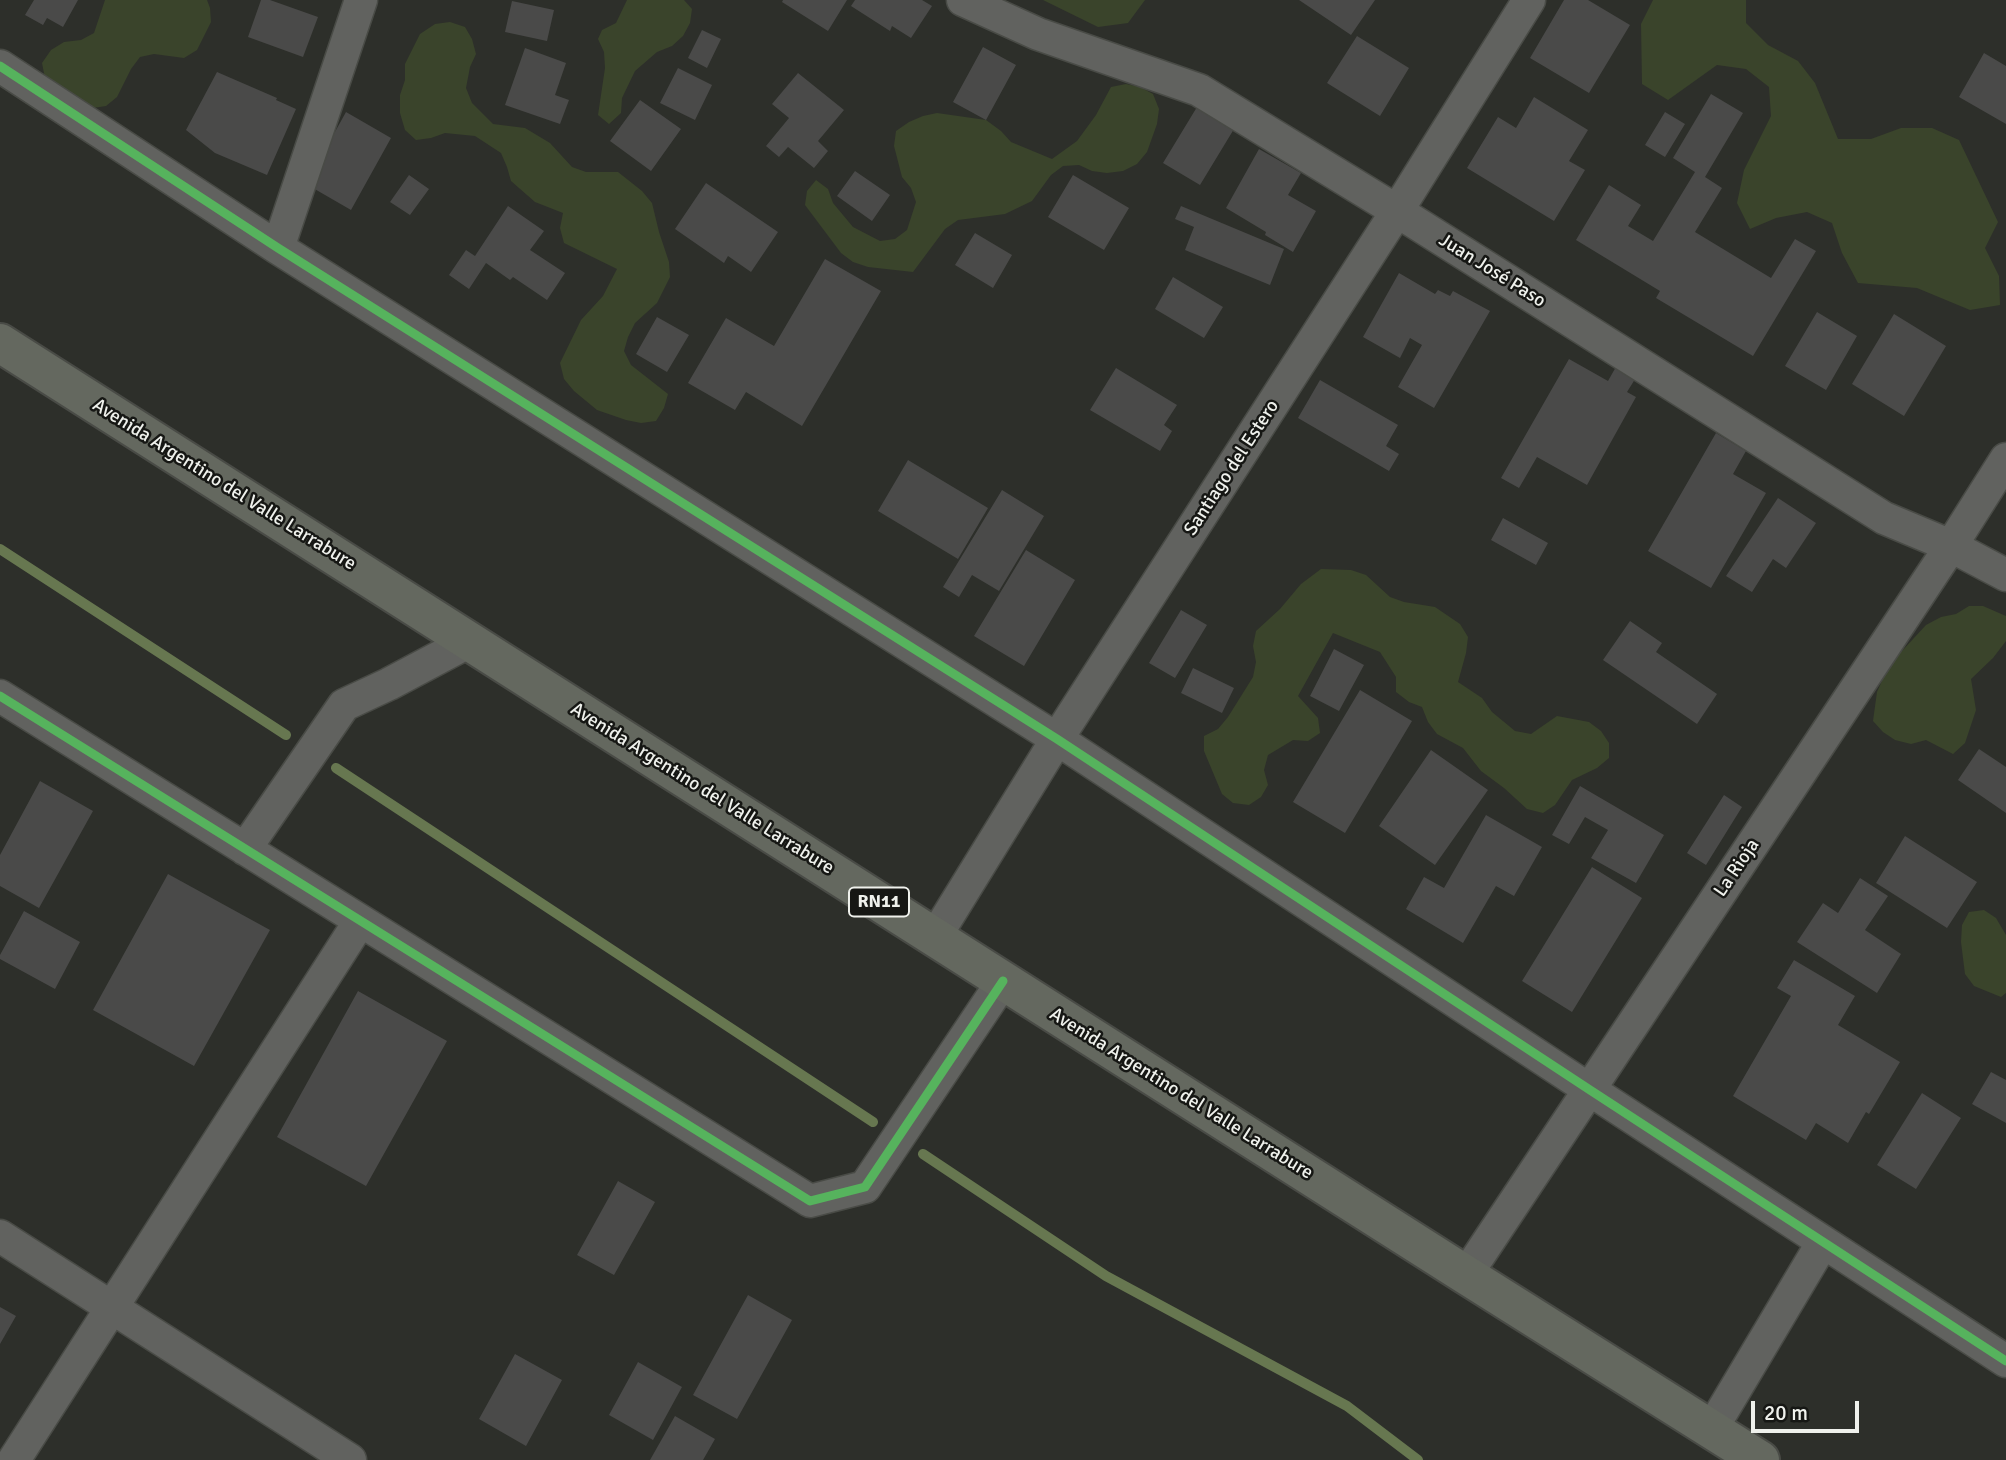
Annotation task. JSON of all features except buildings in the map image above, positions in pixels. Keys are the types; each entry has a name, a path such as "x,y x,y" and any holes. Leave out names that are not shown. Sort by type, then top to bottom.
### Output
{"highway":[{"name":"Avenida Argentino del Valle Larrabure","path":"0,343 1760,1460"}],"street":[{"path":"278,248 361,0"},
{"name":"Juan José Paso","path":"962,0 1038,34 1199,90 1397,211 1884,518 1951,546 2006,575"},
{"name":"Santiago del Estero","path":"935,937 1057,740 1530,0"},
{"path":"0,66 278,248 1057,740 2006,1361"},
{"name":"La Rioja","path":"1466,1275 1951,546 2006,459"},
{"path":"245,849 344,705 470,641"},
{"path":"0,696 810,1200 865,1187 1003,981"},
{"path":"14,1460 360,921"},
{"path":"0,1236 350,1460"},
{"path":"1711,1430 1823,1242"}],"green space":[{"path":"105,0 207,0 211,22 197,50 184,58 154,54 140,57 117,97 106,106 93,108 45,78 42,63 51,50 64,42 81,40 94,33"},
{"path":"627,0 684,0 692,9 690,23 683,36 672,46 657,52 635,71 622,98 621,113 609,124 598,115 605,68 604,52 598,39 602,30 616,23"},
{"path":"1043,0 1145,0 1128,23 1098,27"},
{"path":"1653,0 1746,0 1746,23 1768,45 1798,61 1815,83 1838,139 1871,139 1901,128 1932,128 1959,140 1998,222 1985,248 1999,276 2000,305 1970,310 1917,288 1858,283 1842,253 1832,223 1807,212 1776,218 1750,229 1737,203 1744,170 1771,116 1769,87 1746,69 1717,65 1668,100 1642,84 1641,24"},
{"path":"450,22 465,27 472,39 476,54 466,88 472,103 493,124 525,128 550,143 572,167 586,172 618,172 642,191 652,203 669,262 670,277 657,303 635,323 624,351 631,365 668,394 656,421 641,423 597,410 564,379 560,363 581,320 603,296 617,269 564,243 560,228 563,213 535,202 511,181 501,153 475,136 445,133 416,140 405,130 400,113 400,95 405,80 405,64 420,34 435,24"},
{"path":"1126,84 1153,94 1159,109 1157,124 1147,152 1137,164 1123,171 1107,173 1092,171 1079,165 1063,166 1051,175 1032,201 1005,214 958,220 945,229 913,272 868,267 853,262 841,253 805,205 807,191 816,180 828,189 833,203 853,227 880,241 895,239 907,230 916,202 911,188 902,177 894,146 896,131 909,122 937,113 986,120 1011,142 1052,159 1077,141 1096,115 1111,87"},
{"path":"1321,569 1351,570 1366,575 1390,597 1435,607 1460,624 1468,637 1458,682 1482,698 1492,712 1515,731 1531,734 1557,716 1589,722 1601,731 1609,743 1609,758 1597,768 1572,780 1555,805 1543,813 1527,809 1481,771 1463,748 1437,734 1422,707 1409,702 1396,692 1396,677 1380,652 1333,633 1298,696 1318,718 1320,733 1308,741 1293,740 1268,755 1264,770 1268,785 1261,797 1249,805 1233,803 1222,794 1204,751 1204,736 1218,729 1228,717 1253,677 1256,631 1280,609 1301,584"},
{"path":"1969,606 1983,606 2006,616 2006,641 1971,679 1976,710 1965,743 1953,754 1926,740 1911,744 1895,740 1873,721 1877,692 1889,665 1926,625"},
{"path":"1984,910 1996,918 2006,935 2006,993 2001,997 1974,986 1965,974 1962,925 1969,912"}],"waterway":[{"path":"0,549 286,735"},
{"path":"336,768 873,1122"},
{"path":"923,1154 1106,1276 1347,1406 1418,1460"}],"cycle path":[{"path":"0,66 278,248 1057,739 2006,1361"},
{"path":"0,696 810,1201 865,1187 1003,981"}]}
